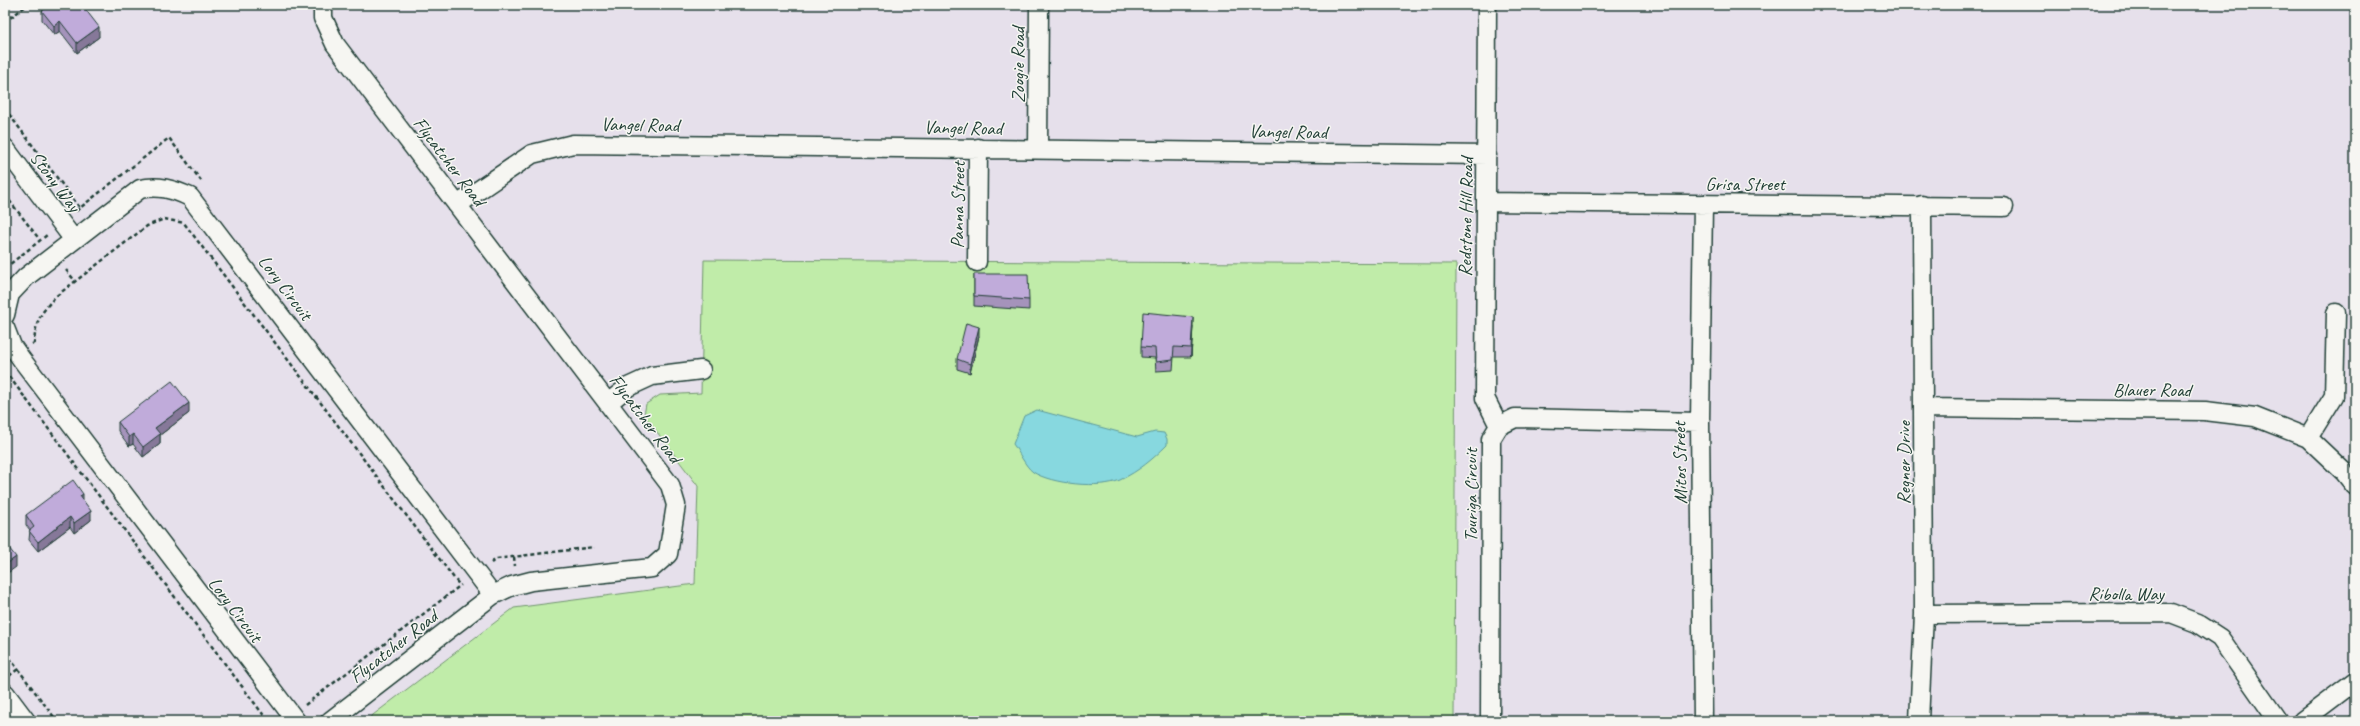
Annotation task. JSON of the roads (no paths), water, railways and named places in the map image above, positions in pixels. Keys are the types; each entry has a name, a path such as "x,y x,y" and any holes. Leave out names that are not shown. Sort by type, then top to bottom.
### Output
{"street":[{"name":"Flycatcher Road","path":"323,5 323,18 335,44 670,485 676,505 668,554 652,568 531,581 512,586 493,595 330,721"},
{"name":"Zoogie Road","path":"1038,149 1039,5"},
{"name":"Redstone Hill Road","path":"1487,5 1484,398 1499,426"},
{"name":"Vangel Road","path":"457,205 532,154 573,144 1487,155"},
{"name":"Stony Way","path":"5,148 74,240"},
{"name":"Panna Street","path":"977,262 978,148"},
{"name":"Lory Circuit","path":"5,315 10,294 26,277 140,189 151,186 163,187 190,197 493,595"},
{"name":"Grisa Street","path":"1486,202 1922,205 2004,207"},
{"name":"Mitos Street","path":"1702,204 1700,422 1703,721"},
{"name":"Regner Drive","path":"1919,721 1924,614 1922,205"},
{"path":"2308,438 2334,396 2336,313"},
{"name":"Lory Circuit","path":"5,328 17,353 296,721"},
{"path":"608,403 628,387 652,376 701,370"},
{"name":"Blauer Road","path":"1923,408 2205,411 2255,417 2308,438 2344,472 2355,486"},
{"path":"1499,426 1515,418 1700,422"},
{"name":"Touriga Circuit","path":"1490,721 1491,439 1499,426"},
{"name":"Ribolla Way","path":"1924,614 2172,613 2196,623 2220,638 2278,721"},
{"path":"2302,721 2355,681"},
{"path":"5,693 26,721"}],"water":[{"path":"1037,410 1137,437 1155,432 1164,433 1167,439 1167,445 1140,469 1120,480 1111,483 1088,485 1051,480 1033,472 1025,463 1013,444 1024,416"}]}
